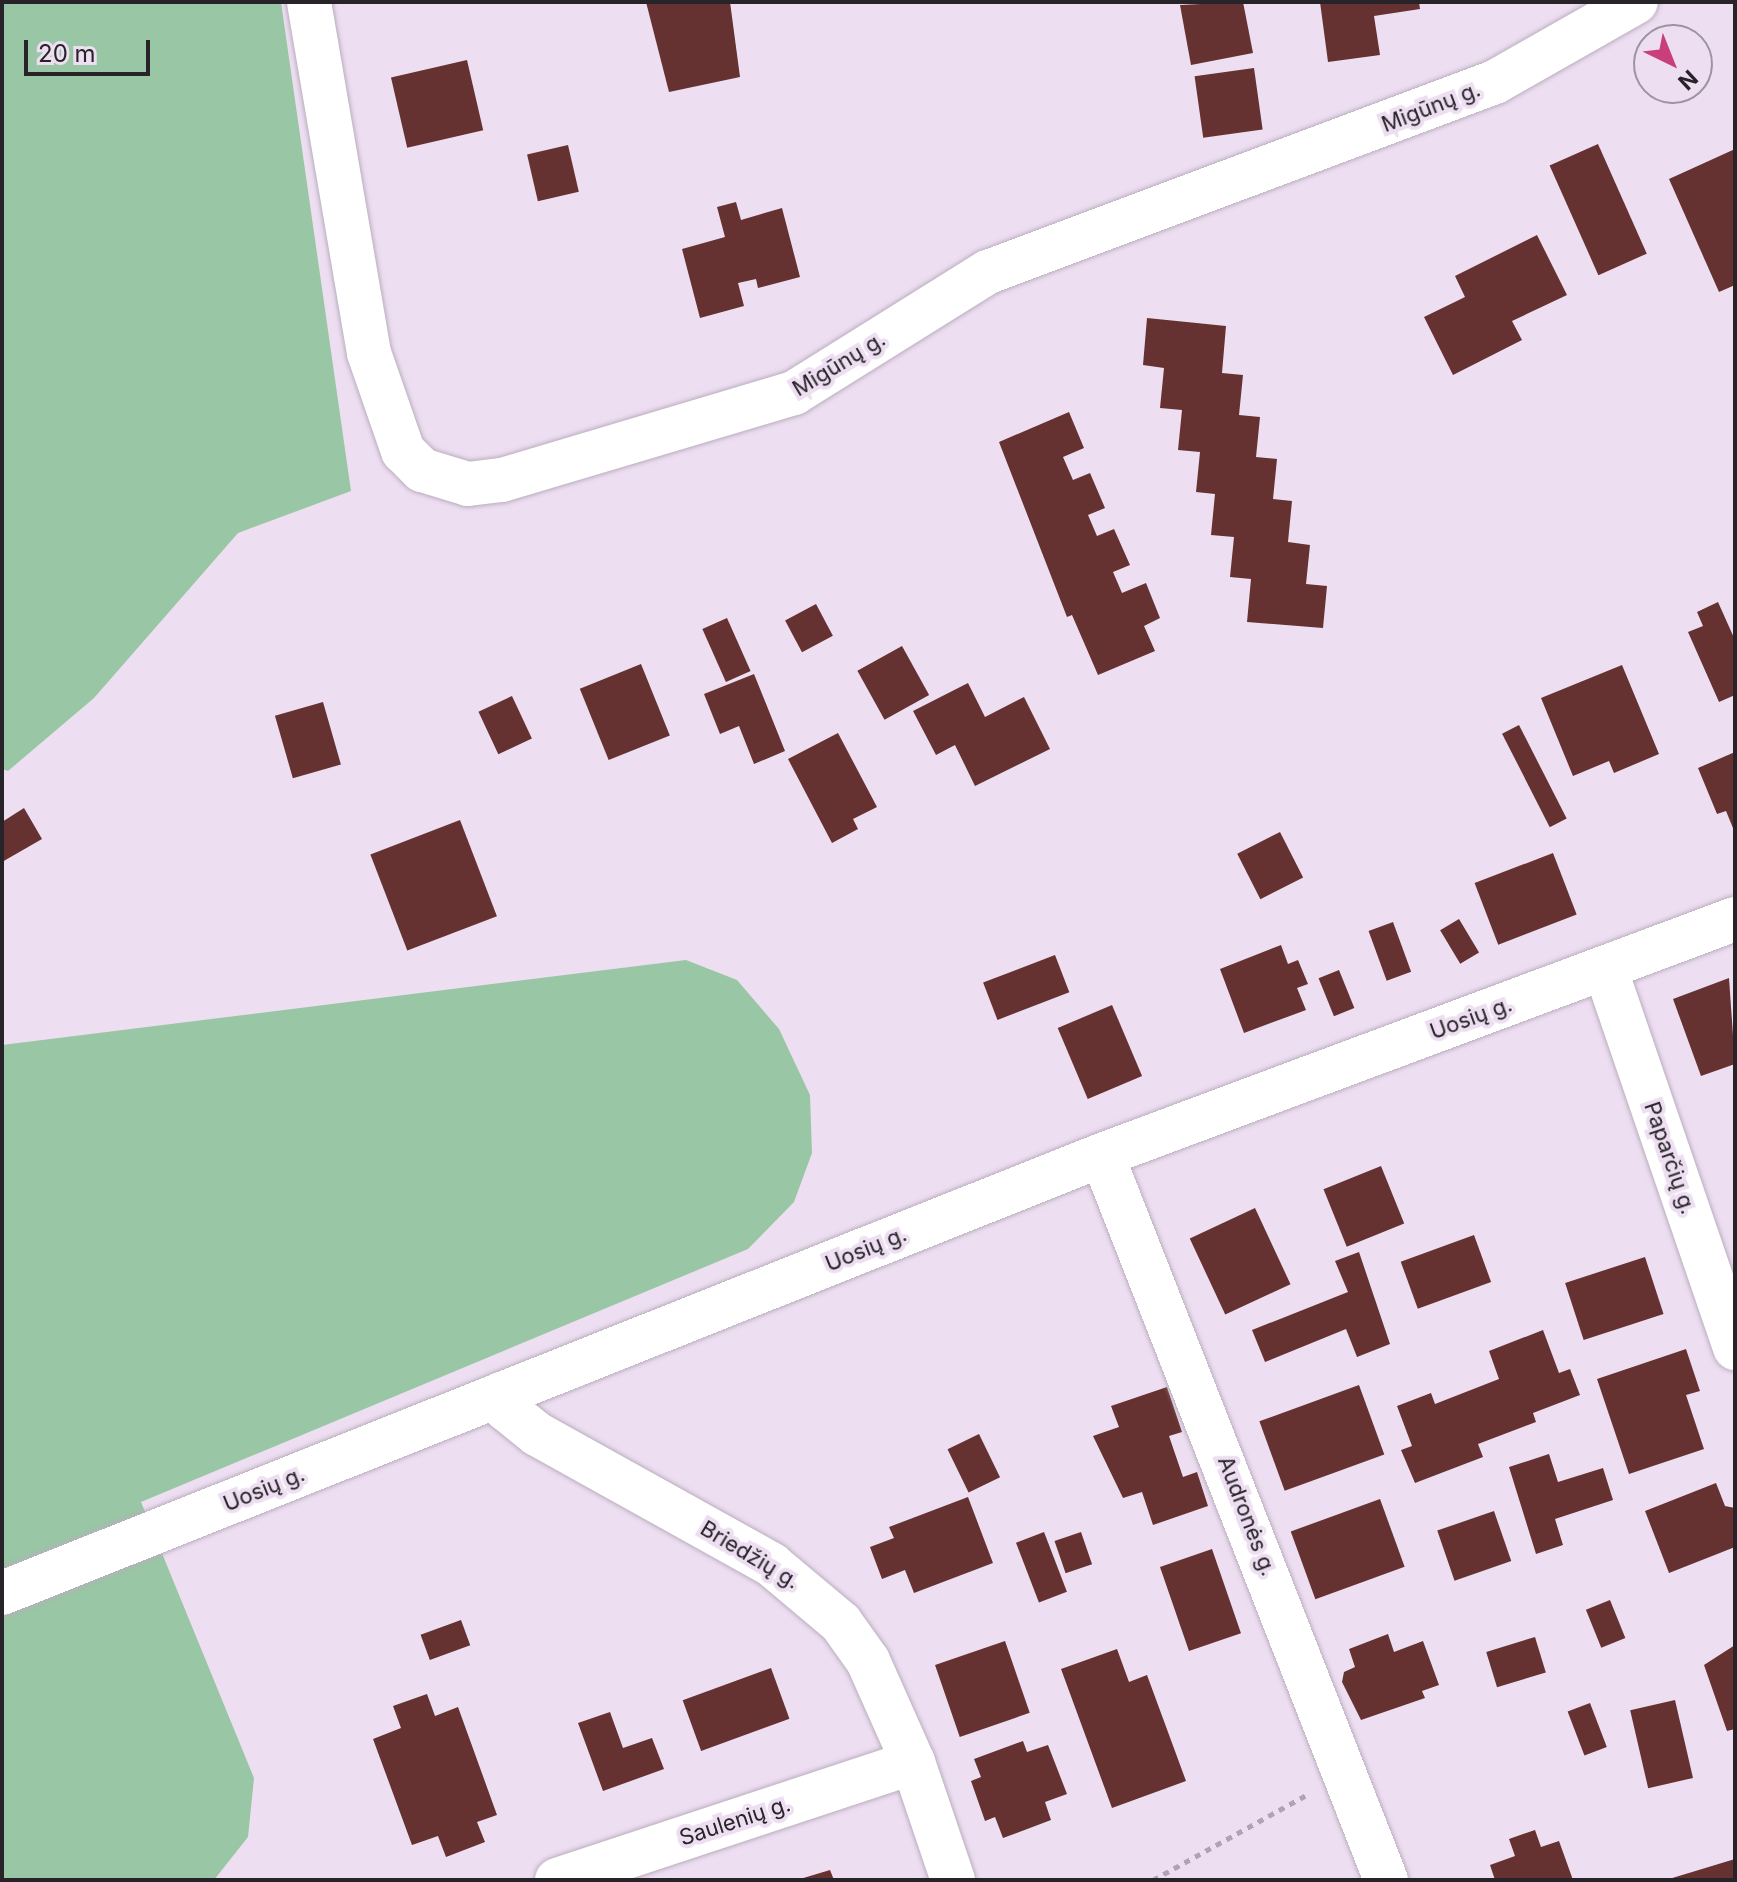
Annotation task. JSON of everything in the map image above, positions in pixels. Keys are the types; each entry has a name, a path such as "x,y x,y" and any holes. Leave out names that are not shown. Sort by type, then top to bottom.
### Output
{"street":[{"name":"Migūnų g.","path":"309,2 369,353 403,451 422,470 468,484 502,480 794,393 988,272 1495,82 1636,2"},
{"name":"Uosių g.","path":"2,1593 1102,1155 1735,919"},
{"name":"Paparčių g.","path":"1605,968 1735,1348"},
{"name":"Audronės g.","path":"1102,1155 1252,1525 1386,1880"},
{"name":"Briedžių g.","path":"501,1394 506,1409 537,1434 807,1588 868,1661 913,1762 953,1880"},
{"name":"Saulenių g.","path":"557,1880 913,1762"}],"path":[{"path":"1153,1880 1344,1774"}],"green space":[{"path":"2,2 281,2 351,491 238,533 94,698 8,771 2,769"},
{"path":"686,960 737,980 779,1029 810,1095 812,1153 794,1202 748,1249 141,1502 254,1778 248,1837 214,1880 2,1880 2,1045"}],"building":[{"path":"646,2 730,2 740,77 669,92"},
{"path":"1243,2 1253,53 1191,65 1180,5"},
{"path":"1320,2 1419,2 1420,9 1374,16 1380,55 1328,62"},
{"path":"467,60 483,130 407,148 391,78"},
{"path":"1254,68 1263,129 1203,138 1195,76"},
{"path":"1598,144 1647,254 1598,275 1550,166"},
{"path":"568,145 579,192 538,201 527,154"},
{"path":"1735,149 1735,285 1719,292 1669,179"},
{"path":"736,202 741,220 782,208 800,277 758,288 756,279 738,283 744,306 700,318 682,249 725,237 717,207"},
{"path":"1537,235 1567,295 1512,321 1522,340 1453,375 1424,317 1465,297 1455,276"},
{"path":"1147,318 1226,326 1222,373 1243,375 1239,415 1260,417 1256,457 1277,459 1273,499 1292,501 1288,542 1310,545 1306,584 1327,586 1323,628 1247,622 1251,579 1230,577 1234,537 1211,535 1215,494 1196,492 1200,452 1178,450 1182,410 1160,408 1164,368 1143,365"},
{"path":"1069,412 1084,448 1063,457 1073,480 1090,473 1105,508 1088,515 1097,536 1114,529 1130,565 1113,572 1122,593 1146,583 1160,618 1144,626 1155,651 1098,675 1072,615 1067,617 999,442"},
{"path":"1718,602 1735,640 1735,695 1719,702 1688,632 1703,626 1697,612"},
{"path":"816,604 833,636 802,652 785,620"},
{"path":"727,618 751,671 726,682 702,629"},
{"path":"902,646 929,695 885,720 857,671"},
{"path":"641,664 670,735 609,760 580,689"},
{"path":"1622,665 1659,754 1614,773 1609,761 1573,776 1541,698"},
{"path":"754,674 785,751 754,764 739,726 720,734 704,694"},
{"path":"968,683 985,717 1024,697 1050,749 975,786 955,745 936,755 913,711"},
{"path":"512,696 532,739 498,754 478,712"},
{"path":"323,702 341,764 293,778 275,716"},
{"path":"1519,725 1567,819 1550,827 1502,734"},
{"path":"838,733 877,807 853,819 858,829 832,843 788,759"},
{"path":"1735,752 1735,833 1726,811 1717,814 1698,768"},
{"path":"24,808 42,839 2,862 2,822"},
{"path":"460,820 497,916 407,951 370,854"},
{"path":"1280,832 1303,877 1260,899 1237,854"},
{"path":"1553,853 1577,915 1498,945 1475,883"},
{"path":"1459,919 1479,952 1460,964 1440,930"},
{"path":"1393,922 1411,972 1387,981 1369,931"},
{"path":"1281,945 1288,964 1298,960 1308,984 1297,988 1306,1010 1244,1033 1220,969"},
{"path":"1055,955 1069,992 997,1020 983,983"},
{"path":"1339,970 1354,1008 1334,1016 1319,978"},
{"path":"1729,978 1735,1064 1701,1076 1673,999"},
{"path":"1112,1005 1142,1076 1088,1099 1058,1028"},
{"path":"1381,1166 1404,1223 1347,1247 1324,1189"},
{"path":"1255,1208 1290,1284 1225,1315 1190,1238"},
{"path":"1474,1235 1491,1282 1418,1309 1401,1262"},
{"path":"1359,1252 1390,1344 1357,1357 1346,1329 1265,1362 1252,1330 1348,1292 1335,1261"},
{"path":"1645,1257 1664,1314 1584,1340 1565,1283"},
{"path":"1543,1330 1559,1373 1570,1369 1580,1395 1533,1413 1536,1422 1478,1444 1483,1457 1415,1483 1401,1450 1412,1446 1397,1406 1431,1393 1435,1404 1499,1379 1489,1351"},
{"path":"1686,1349 1700,1391 1686,1395 1704,1449 1629,1474 1597,1379"},
{"path":"1359,1385 1384,1455 1285,1491 1259,1421"},
{"path":"1167,1387 1182,1432 1169,1436 1183,1477 1197,1472 1208,1506 1153,1525 1142,1492 1123,1498 1093,1436 1119,1427 1111,1406"},
{"path":"979,1434 1000,1477 969,1492 948,1449"},
{"path":"1549,1454 1558,1482 1603,1468 1613,1500 1555,1519 1563,1545 1536,1554 1509,1467"},
{"path":"1716,1483 1725,1506 1735,1508 1735,1547 1669,1573 1645,1511"},
{"path":"968,1497 993,1563 914,1593 905,1570 882,1579 870,1547 894,1538 889,1527"},
{"path":"1380,1499 1405,1567 1315,1599 1291,1531"},
{"path":"1494,1511 1511,1561 1455,1581 1437,1531"},
{"path":"1044,1532 1067,1592 1039,1603 1016,1543"},
{"path":"1081,1532 1092,1564 1066,1573 1055,1541"},
{"path":"1212,1549 1241,1633 1189,1651 1160,1567"},
{"path":"1610,1600 1625,1638 1601,1648 1586,1610"},
{"path":"461,1620 470,1645 430,1660 421,1635"},
{"path":"1388,1634 1394,1652 1423,1641 1439,1685 1422,1691 1425,1698 1361,1720 1342,1682 1344,1672 1355,1667 1349,1649"},
{"path":"1535,1637 1546,1672 1497,1687 1486,1652"},
{"path":"1005,1641 1030,1713 960,1737 935,1665"},
{"path":"1735,1645 1735,1729 1727,1731 1704,1665"},
{"path":"1117,1649 1129,1682 1147,1675 1186,1781 1112,1808 1061,1669"},
{"path":"771,1668 789,1719 701,1751 683,1700"},
{"path":"427,1694 435,1716 458,1707 497,1815 477,1822 485,1842 446,1857 438,1836 412,1845 373,1739 401,1728 393,1706"},
{"path":"1675,1700 1693,1778 1648,1788 1630,1710"},
{"path":"1590,1703 1607,1747 1584,1755 1568,1712"},
{"path":"610,1712 623,1748 652,1738 664,1769 603,1791 578,1723"},
{"path":"1023,1741 1027,1752 1048,1745 1067,1794 1045,1802 1051,1820 1003,1838 995,1817 985,1821 971,1781 981,1777 974,1759"},
{"path":"1535,1830 1541,1847 1559,1841 1573,1880 1495,1880 1490,1865 1515,1856 1509,1839"},
{"path":"1735,1859 1735,1880 1669,1880 1669,1879"},
{"path":"830,1870 834,1880 800,1880 800,1879"}]}
